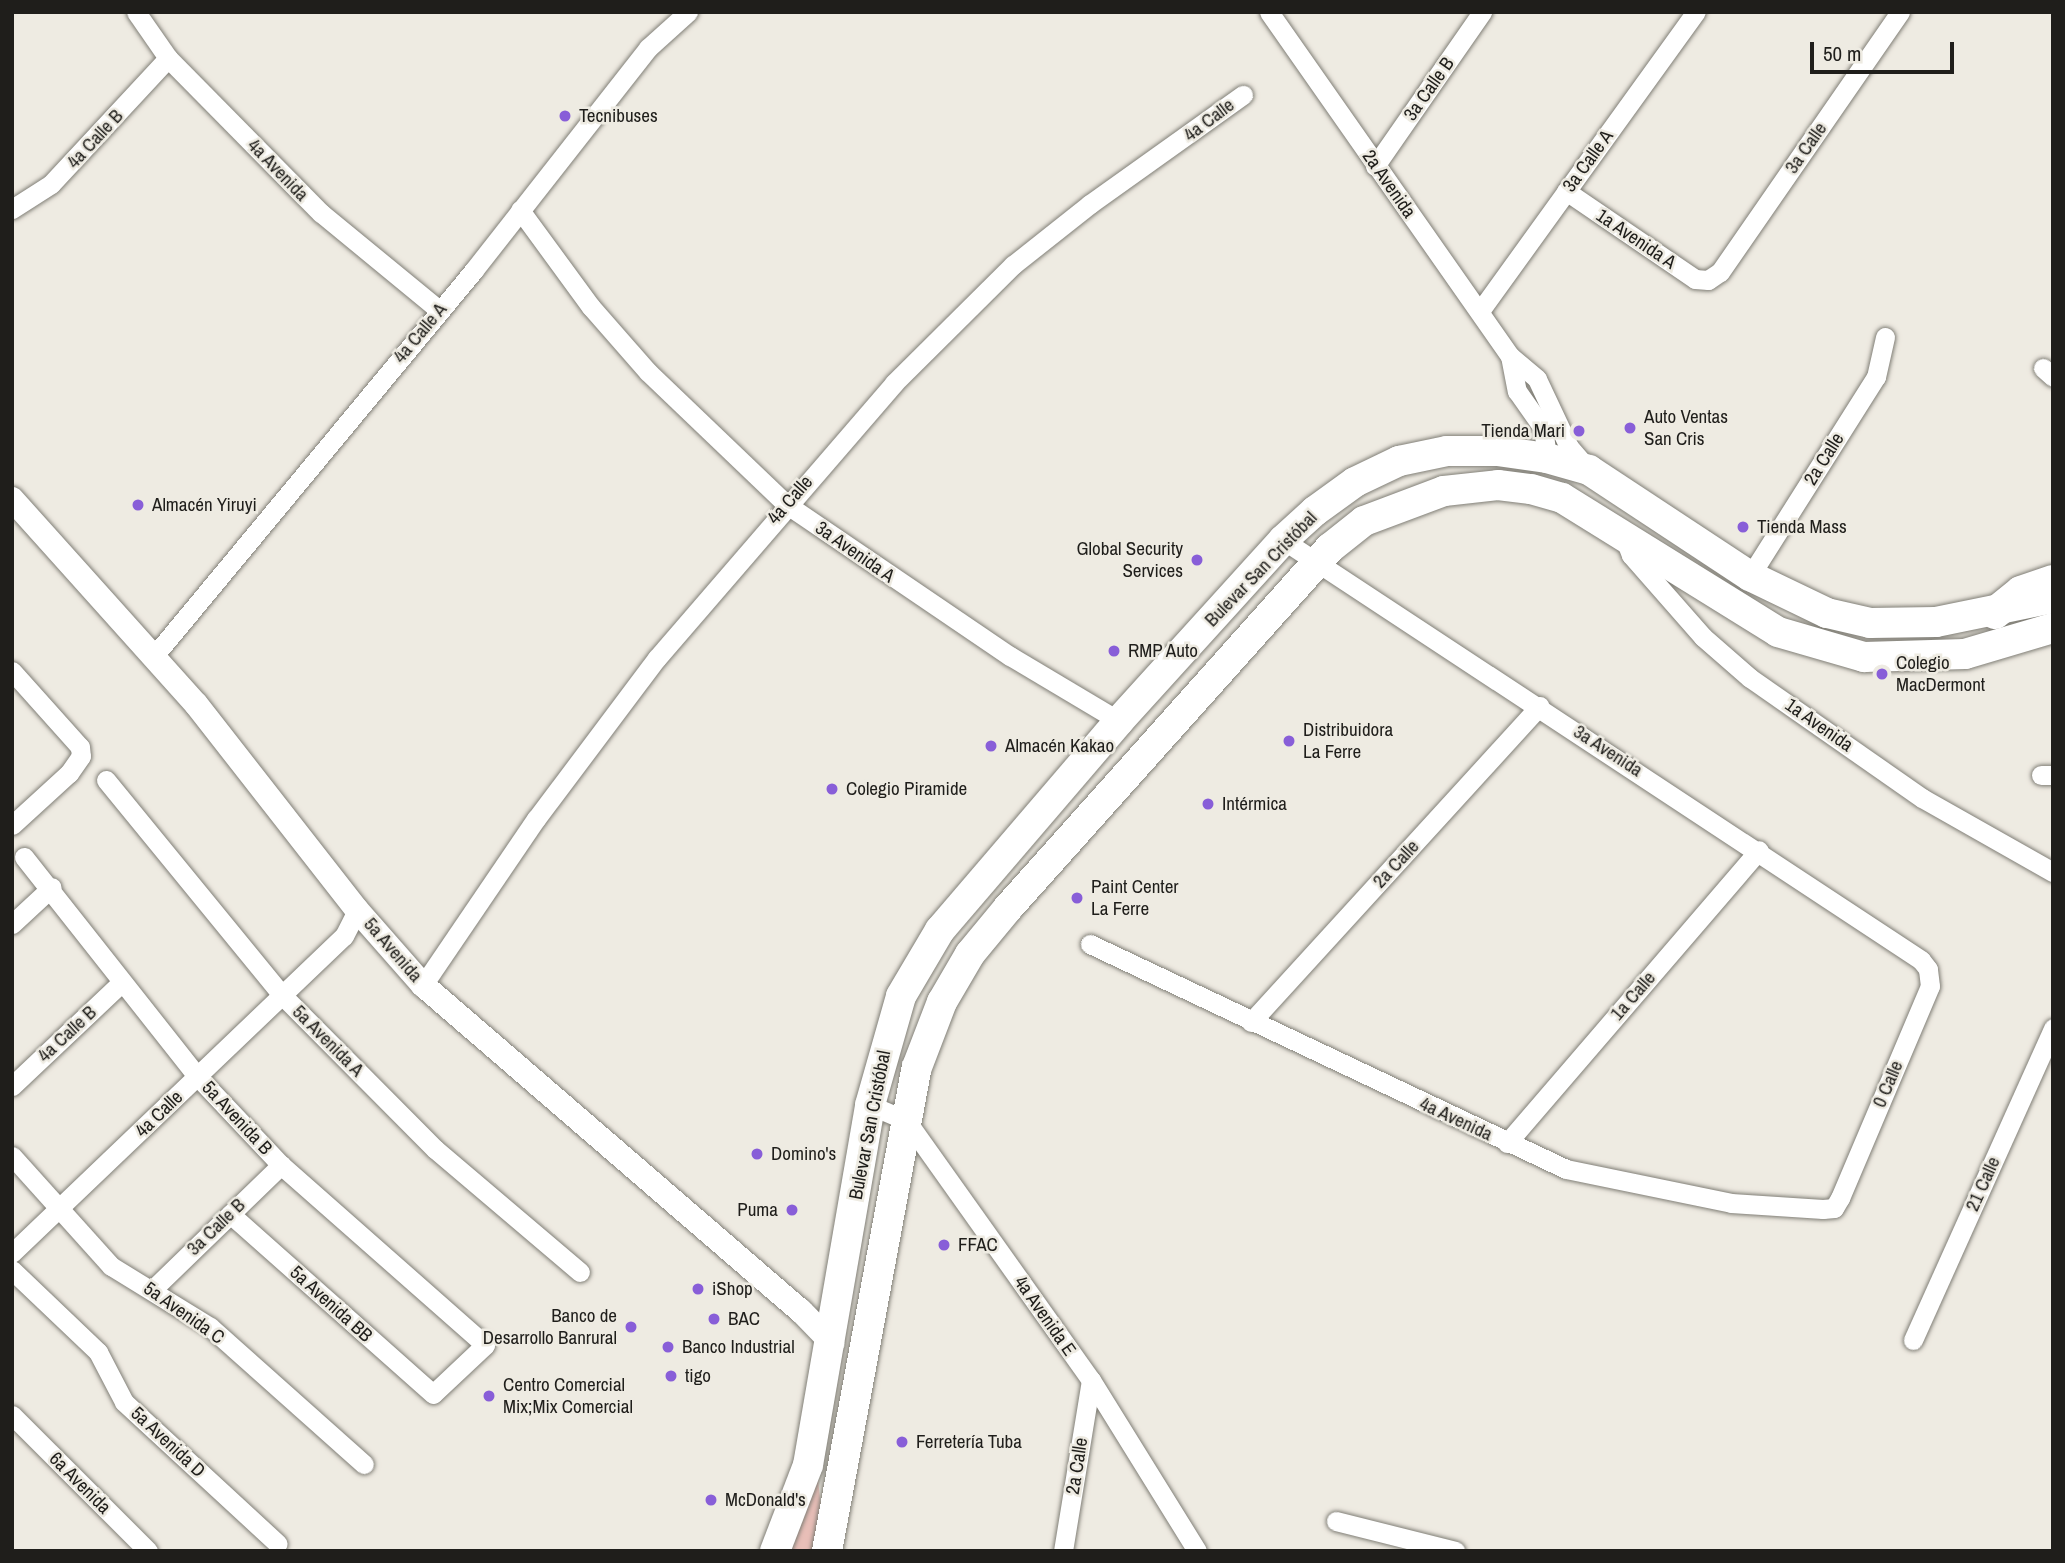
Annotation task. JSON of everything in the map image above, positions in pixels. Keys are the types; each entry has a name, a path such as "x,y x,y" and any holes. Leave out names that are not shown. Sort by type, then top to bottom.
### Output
{"highway":[{"path":"1995,613 2021,592 2053,581"}],"main road":[{"name":"Bulevar San Cristóbal","path":"775,1551 808,1465 832,1343 870,1105 901,996 940,930 1119,721 1283,540 1354,482 1399,461 1447,452 1547,458 1589,470 1750,576 1803,604 1870,623 1936,622 1995,613 2053,598"},
{"name":"Bulevar San Cristóbal","path":"827,1551 917,1067 942,1002 970,954 1317,565 1364,521 1444,491 1478,485 1531,489 1562,498 1778,632 1864,657 1965,654 2053,628"},
{"path":"832,1343 846,1363 830,1458 835,1512"}],"street":[{"name":"4a Avenida","path":"136,12 168,58 321,213 438,309"},
{"name":"4a Calle A","path":"154,656 520,210 648,48 688,12"},
{"name":"2a Avenida","path":"1269,12 1510,356 1537,379 1569,446 1589,470"},
{"name":"3a Calle B","path":"1375,166 1482,12"},
{"name":"3a Calle A","path":"1480,311 1696,12"},
{"name":"3a Calle","path":"1707,280 1720,271 1898,13"},
{"name":"4a Calle B","path":"12,209 51,184 168,58"},
{"name":"4a Calle","path":"423,985 596,738 786,504 894,383 1013,265 1090,204 1243,95"},
{"name":"1a Avenida A","path":"1566,191 1695,279 1707,280"},
{"name":"3a Avenida A","path":"520,210 591,307 648,372 786,504 999,649 1119,721"},
{"name":"2a Calle","path":"1750,576 1876,377 1885,337"},
{"name":"2a Avenida","path":"1510,356 1517,391 1543,428 1547,458"},
{"name":"5a Avenida","path":"12,499 154,656 232,748 357,910 423,985 801,1311 832,1343"},
{"name":"1a Avenida","path":"1624,535 1631,555 1703,637 1750,678 1922,798 2053,872"},
{"name":"3a Avenida","path":"1283,540 1317,565 1540,706 1759,850 1921,960 1928,970"},
{"path":"12,671 80,747 81,756 69,773 12,825"},
{"name":"2a Calle","path":"1251,1022 1540,706"},
{"name":"5a Avenida A","path":"106,780 283,996 435,1149 580,1272"},
{"name":"1a Calle","path":"1507,1143 1759,850"},
{"name":"5a Avenida B","path":"24,857 52,887 122,982 198,1077 281,1165 485,1345 433,1394"},
{"path":"12,924 52,887"},
{"name":"4a Calle","path":"12,1253 58,1212 344,936 357,910"},
{"name":"4a Avenida","path":"1090,944 1566,1169 1731,1203 1823,1209 1834,1208 1840,1198"},
{"name":"0 Calle","path":"1840,1198 1930,986 1928,970"},
{"name":"4a Calle B","path":"12,1086 122,982"},
{"name":"21 Calle","path":"1913,1340 2053,1028"},
{"path":"870,1105 906,1120"},
{"name":"4a Avenida E","path":"906,1120 1091,1381 1197,1551"},
{"name":"5a Avenida C","path":"12,1156 58,1212 111,1266 210,1327 364,1464"},
{"name":"3a Calle B","path":"152,1290 281,1165"},
{"name":"5a Avenida BB","path":"230,1214 433,1394"},
{"name":"5a Avenida D","path":"12,1270 98,1352 124,1402 278,1544"},
{"name":"2a Calle","path":"1063,1551 1091,1381"},
{"name":"6a Avenida","path":"12,1415 148,1551"},
{"path":"1335,1521 1455,1551"}],"shaded area":[{"path":"818,1480 821,1507 814,1551 783,1551"}],"place":[{"name":"Tecnibuses","path":"565,116"},
{"name":"Auto Ventas San Cris","path":"1630,428"},
{"name":"Tienda Mari","path":"1579,431"},
{"name":"Almacén Yiruyi","path":"138,505"},
{"name":"Tienda Mass","path":"1743,527"},
{"name":"Global Security Services","path":"1197,560"},
{"name":"RMP Auto","path":"1114,651"},
{"name":"Colegio MacDermont","path":"1882,674"},
{"name":"Distribuidora La Ferre","path":"1289,741"},
{"name":"Almacén Kakao","path":"991,746"},
{"name":"Colegio Piramide","path":"832,789"},
{"name":"Intérmica","path":"1208,804"},
{"name":"Paint Center La Ferre","path":"1077,898"},
{"name":"Domino's","path":"757,1154"},
{"name":"Puma","path":"792,1210"},
{"name":"FFAC","path":"944,1245"},
{"name":"iShop","path":"698,1289"},
{"name":"BAC","path":"714,1319"},
{"name":"Banco de Desarrollo Banrural","path":"631,1327"},
{"name":"Banco Industrial","path":"668,1347"},
{"name":"tigo","path":"671,1376"},
{"name":"Centro Comercial Mix;Mix Comercial","path":"489,1396"},
{"name":"Ferretería Tuba","path":"902,1442"},
{"name":"McDonald's","path":"711,1500"}]}
